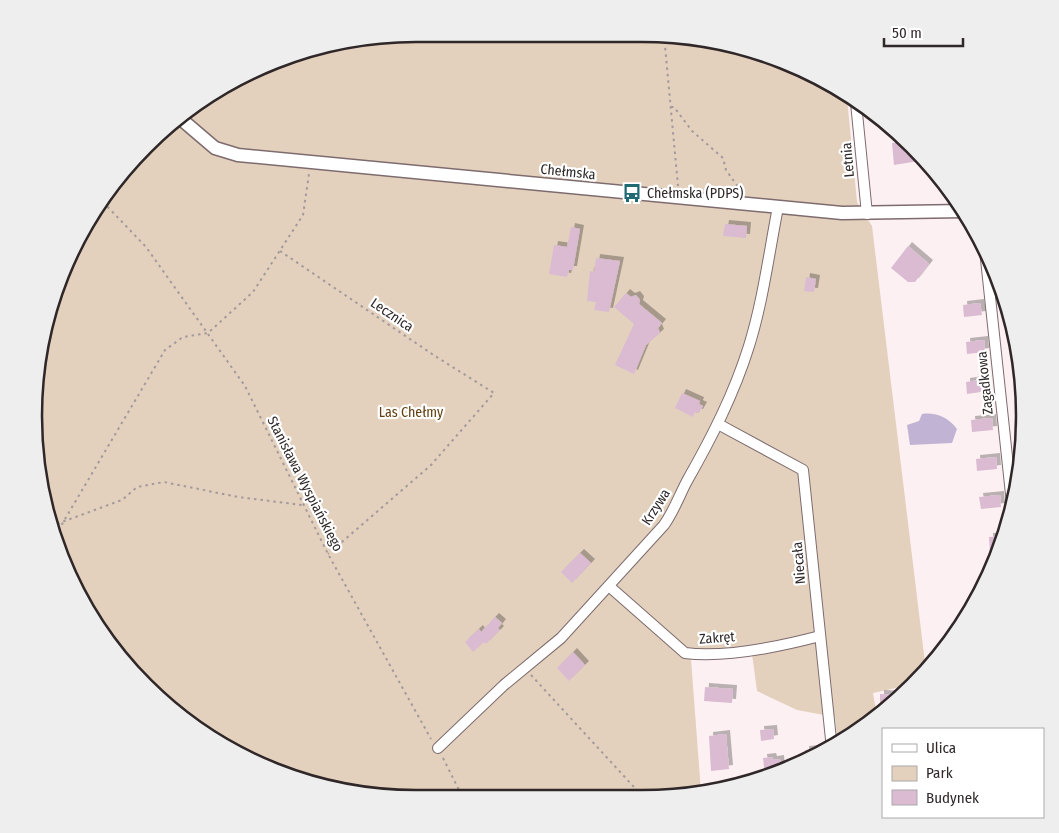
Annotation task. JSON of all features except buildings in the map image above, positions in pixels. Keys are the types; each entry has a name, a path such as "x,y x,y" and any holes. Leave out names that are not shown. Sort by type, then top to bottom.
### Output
{"street":[{"name":"Letnia","path":"857,111 867,214"},
{"name":"Chełmska","path":"185,123 210,145 225,152 311,162 679,198 867,214 954,211"},
{"name":"Krzywa","path":"438,748 524,667 561,638 610,587 664,525 677,505 686,483 718,424 749,346 762,292 778,207"},
{"name":"Zagadkowa","path":"989,274 1010,483"},
{"name":"Niecała","path":"718,424 784,458 803,470 831,739"},
{"name":"Zakręt","path":"610,587 685,653 696,654 756,649 820,636"}],"path":[{"path":"665,43 679,198"},
{"path":"670,107 674,107 692,131 723,158 726,170 738,187 741,196"},
{"path":"60,528 165,350 183,337 208,333 253,292 303,215 311,162"},
{"name":"Stanisława Wyspiańskiego","path":"108,207 146,247 245,386 302,505 384,652 411,705 438,748 459,790"},
{"name":"Lecznica","path":"280,251 435,356 494,393 431,465 328,554"},
{"path":"58,523 122,500 137,487 164,482 238,497 302,505"},
{"path":"524,667 637,790"}],"green space":[{"name":"Las Chełmy","path":"642,42 691,46 739,55 763,62 808,81 848,104 857,202 872,226 925,662 901,687 873,693 876,709 837,735 835,717 797,710 757,691 752,654 691,659 701,785 667,790 392,790 344,783 296,771 251,752 209,727 170,698 135,663 120,644 93,604 81,582 62,537 55,513 43,441 42,416 46,368 55,320 62,296 81,251 93,229 135,170 170,135 189,120 229,93 251,81 296,62 320,55 392,43"}],"shaded area":[{"path":"922,414 937,415 954,425 957,429 952,443 910,445 907,425 919,421"}],"place":[{"name":"Chełmska (PDPS)","path":"632,193"}]}
